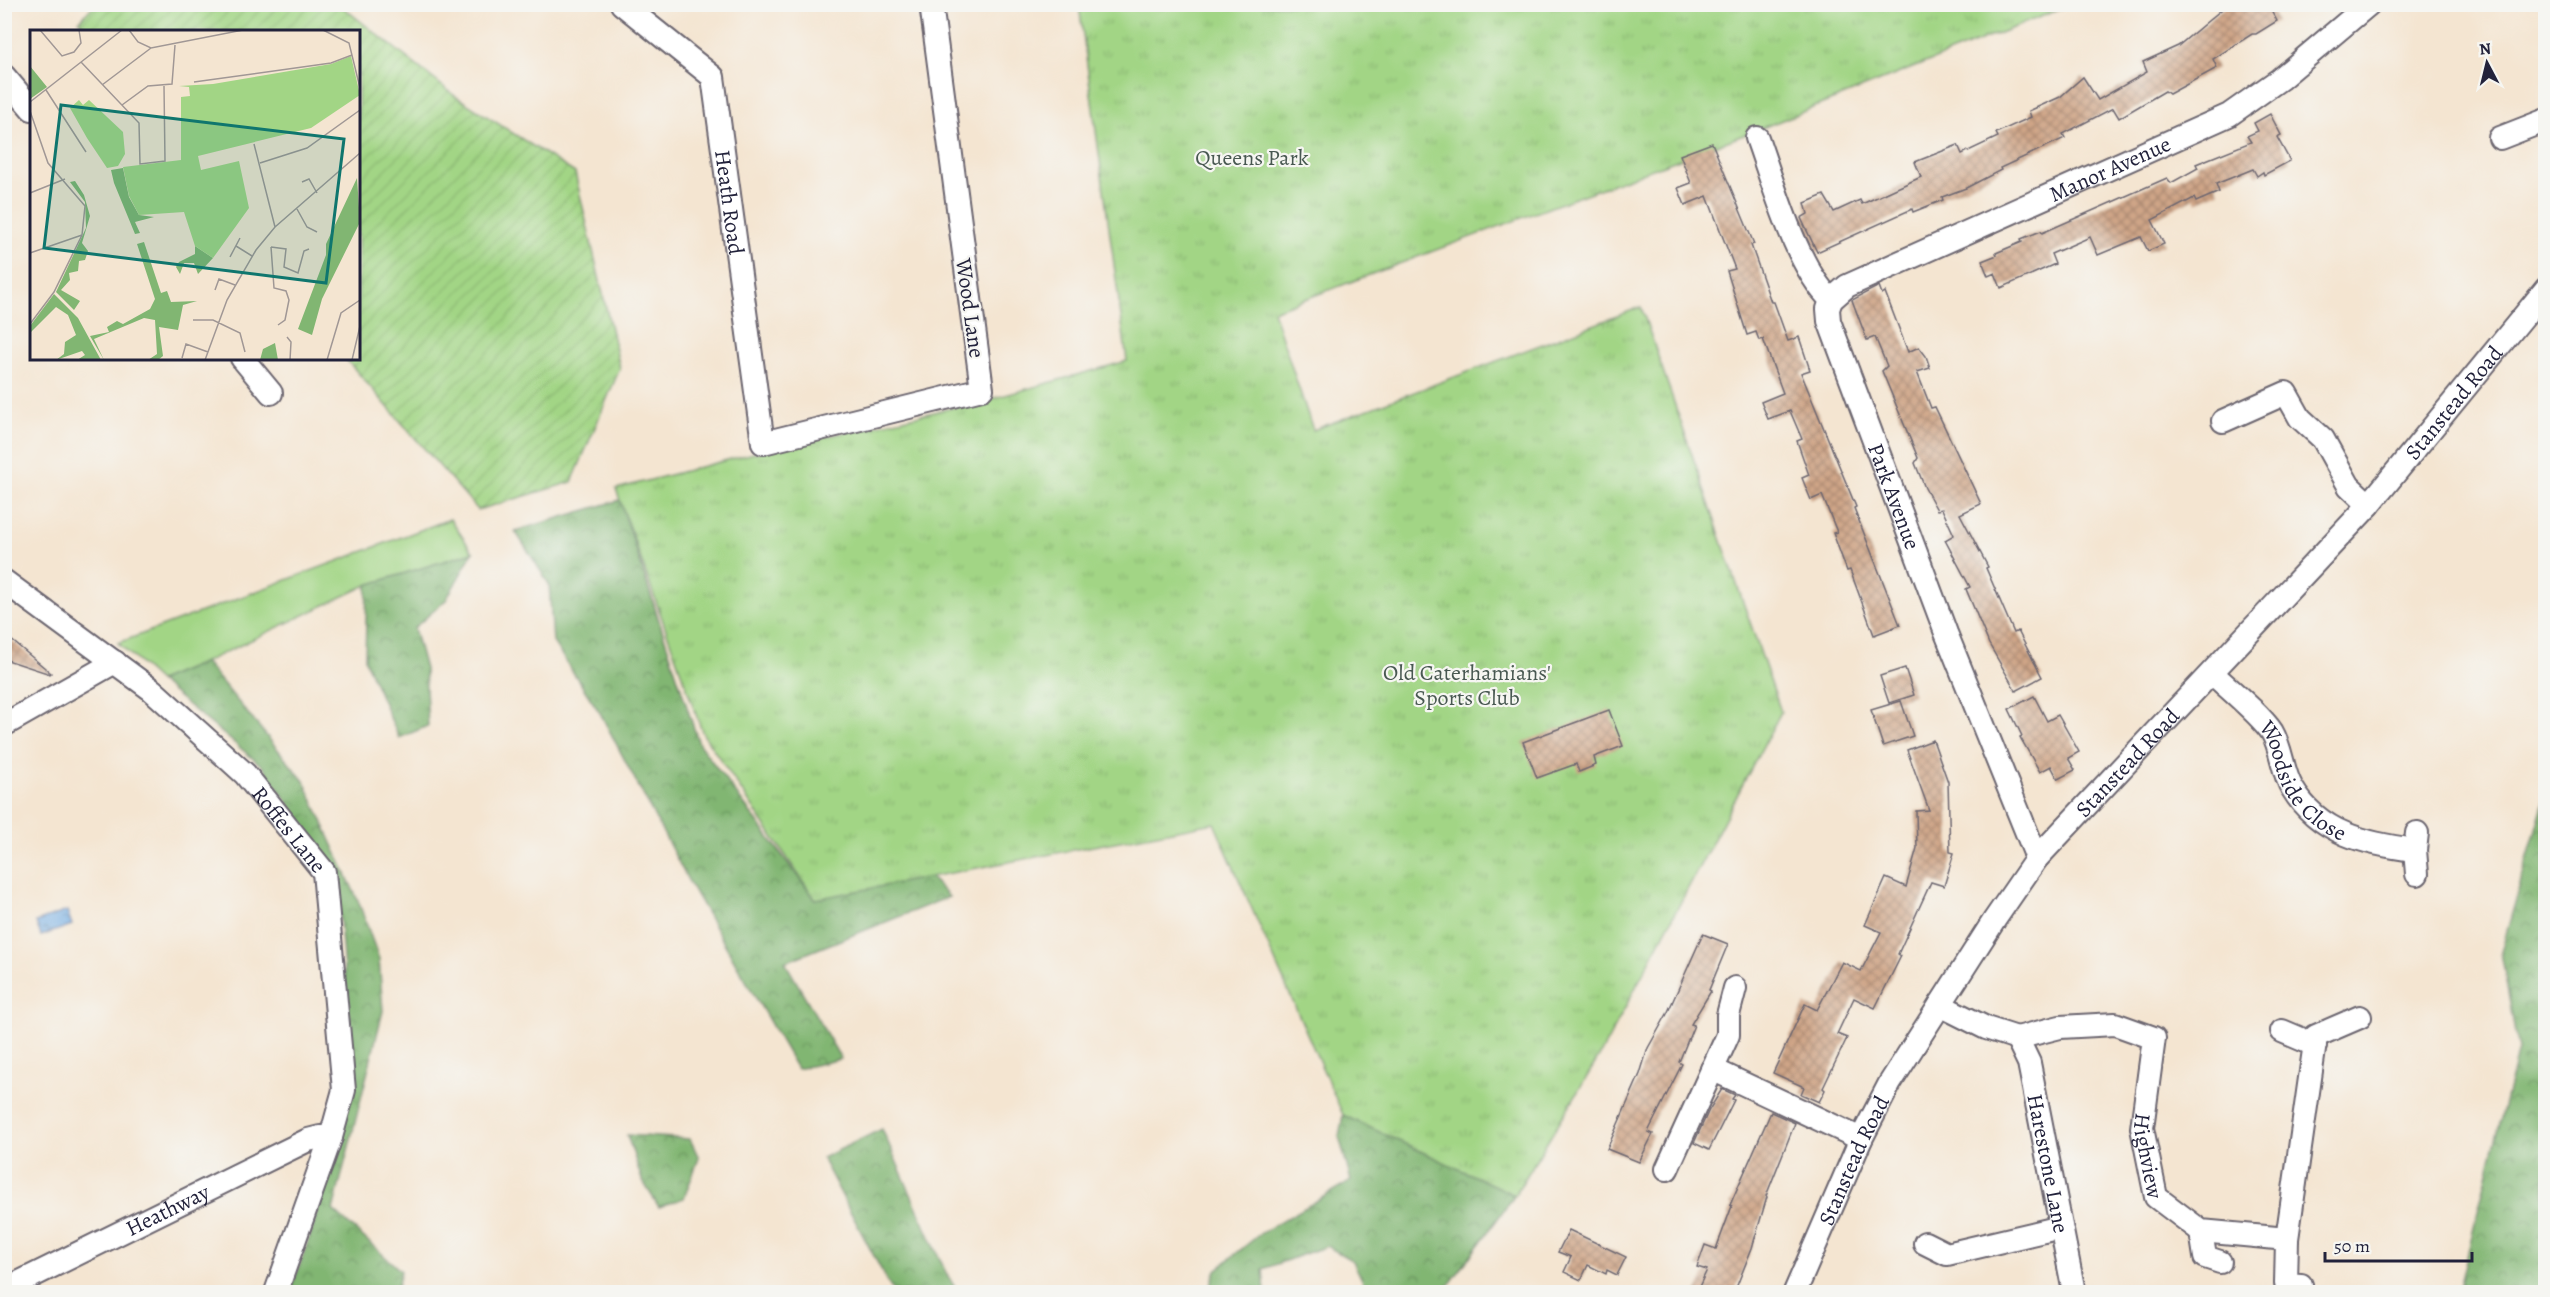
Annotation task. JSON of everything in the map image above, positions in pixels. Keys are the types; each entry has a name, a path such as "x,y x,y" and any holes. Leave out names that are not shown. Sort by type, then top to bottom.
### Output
{"street":[{"name":"Heath Road","path":"622,4 713,77 764,442"},
{"name":"Wood Lane","path":"764,442 982,389 931,4"},
{"name":"Manor Avenue","path":"1831,300 1847,286 2229,115 2280,79 2369,4"},
{"path":"4,76 30,107"},
{"path":"2500,138 2546,120"},
{"path":"1756,138 1791,230 1812,276 1831,300"},
{"name":"Stanstead Road","path":"1795,1293 1861,1139 1890,1083 1995,918 2037,858 2369,505 2546,289"},
{"name":"Park Avenue","path":"1831,300 1828,309 1829,321 1946,633 2037,858"},
{"path":"244,360 271,393"},
{"path":"2223,421 2286,393 2300,417 2323,439 2349,486 2369,505"},
{"name":"Roffes Lane","path":"4,581 152,690 245,774 324,872 344,1090 331,1137 276,1293"},
{"path":"4,725 115,662"},
{"name":"Woodside Close","path":"2212,673 2270,728 2277,741 2291,787 2321,822 2365,842 2416,841 2417,874"},
{"path":"1666,1169 1728,1035 1728,1016 1735,988"},
{"path":"1940,1005 1986,1028 2017,1038"},
{"path":"2301,1286 2286,1284 2287,1239 2316,1036 2360,1017"},
{"name":"Highview","path":"2017,1038 2060,1027 2115,1024 2154,1038 2142,1128 2156,1197 2201,1231"},
{"path":"2282,1031 2315,1045"},
{"name":"Harestone Lane","path":"2017,1038 2029,1063 2074,1293"},
{"path":"1712,1069 1861,1139"},
{"name":"Heathway","path":"4,1290 288,1150 320,1137 331,1137"},
{"path":"1925,1243 1947,1254 2061,1227"},
{"path":"2220,1262 2205,1257 2201,1231 2287,1239"}],"green space":[{"path":"95,4 340,5 455,96 575,173 620,368 572,482 478,510 347,360 360,360 360,30 86,30 79,21"},
{"name":"Old Caterhamians' Sports Club","path":"1079,5 2070,5 1757,130 1273,311 1313,430 1641,307 1781,712 1599,1057 1515,1195 1343,1115 1214,823 815,899 703,734 616,489 754,453 991,399 1127,361"},
{"path":"620,500 699,744 815,899 930,877 949,897 785,962 841,1059 797,1069 691,886 600,713 553,642 549,584 515,531"},
{"path":"450,519 473,552 367,585 205,662 159,681 118,643"},
{"path":"473,552 446,600 414,628 425,669 428,726 399,738 365,660 367,585"},
{"path":"205,662 304,781 359,903 379,959 383,1011 333,1210 401,1271 396,1292 290,1292 313,1227 352,1070 338,895 313,838 262,766 159,681"},
{"path":"2545,797 2545,1292 2458,1292 2518,1050 2501,952"},
{"path":"1343,1115 1515,1195 1444,1292 1368,1292 1353,1261 1327,1246 1263,1269 1265,1292 1208,1292 1216,1270 1261,1233 1351,1181 1339,1136"},
{"path":"882,1129 947,1275 958,1292 893,1292 822,1158"},
{"path":"627,1135 690,1139 699,1158 684,1198 659,1207 642,1180"}],"water":[{"path":"67,911 72,925 41,936 36,922"}],"building":[{"path":"2268,4 2277,21 2213,59 2217,68 2169,94 2165,91 2119,118 2113,108 2063,134 2065,138 2000,168 2001,170 1966,188 1942,197 1943,200 1913,212 1912,209 1817,252 1801,218 1808,214 1805,203 1824,195 1834,212 1860,200 1862,204 1921,177 1915,162 1958,145 1962,154 1998,137 1996,133 2031,117 2029,111 2060,97 2083,77 2098,100 2147,72 2143,62 2178,46 2227,5"},
{"path":"2270,114 2281,135 2277,137 2290,161 2264,175 2263,172 2257,176 2253,169 2216,184 2219,192 2196,202 2194,198 2152,220 2164,244 2148,251 2141,237 2098,255 2090,237 2051,254 2055,264 2001,288 1995,273 1988,276 1982,261 2022,242 2021,239 2041,231 2042,233 2167,178 2171,183 2198,168 2196,164 2251,142 2247,136 2258,131 2254,123"},
{"path":"1712,143 1754,244 1751,245 1771,302 1774,302 1788,341 1799,337 1810,370 1801,373 1856,507 1854,508 1900,625 1874,635 1850,570 1847,571 1833,533 1837,532 1822,495 1811,500 1802,478 1809,475 1797,441 1802,439 1790,411 1768,419 1761,402 1783,393 1763,339 1759,340 1756,332 1747,335 1727,271 1735,269 1707,196 1685,205 1678,188 1691,183 1680,155"},
{"path":"1879,286 1882,294 1885,292 1908,352 1919,347 1926,356 1930,368 1917,372 1931,408 1935,407 1981,504 1960,514 1988,567 1986,568 2014,633 2018,631 2042,677 2016,691 1989,644 1966,589 1970,587 1945,540 1954,535 1942,509 1937,510 1925,488 1915,463 1918,458 1882,371 1887,366 1875,337 1867,340 1852,300"},
{"path":"4,634 51,673 4,659"},
{"path":"1905,668 1914,695 1889,703 1880,676"},
{"path":"2034,696 2047,721 2058,715 2079,752 2068,758 2075,770 2058,779 2051,766 2040,772 2020,737 2022,736 2009,709"},
{"path":"1901,701 1913,736 1883,746 1871,710"},
{"path":"1609,710 1623,746 1594,757 1596,765 1579,772 1576,764 1537,778 1523,742"},
{"path":"1933,740 1948,782 1950,852 1954,853 1944,886 1931,882 1898,954 1901,956 1875,1008 1854,998 1837,1034 1847,1038 1823,1088 1825,1090 1819,1102 1801,1094 1804,1087 1773,1073 1805,1004 1817,1010 1842,962 1861,971 1881,932 1865,925 1886,878 1906,887 1917,848 1916,811 1929,810 1907,750"},
{"path":"1703,934 1728,944 1709,990 1711,991 1691,1024 1694,1025 1679,1062 1682,1064 1648,1132 1653,1134 1639,1162 1607,1149 1640,1074 1648,1048 1667,1014"},
{"path":"1722,1089 1735,1095 1732,1099 1734,1100 1709,1150 1694,1143 1709,1110"},
{"path":"1771,1112 1795,1123 1766,1196 1752,1248 1734,1293 1696,1293 1707,1270 1697,1267 1705,1245 1716,1249 1732,1206 1730,1205"},
{"path":"1569,1230 1626,1257 1617,1275 1607,1270 1606,1274 1588,1265 1581,1280 1564,1272 1571,1257 1558,1252"}],"park label":[{"name":"Queens Park","path":"1252,157"}]}
